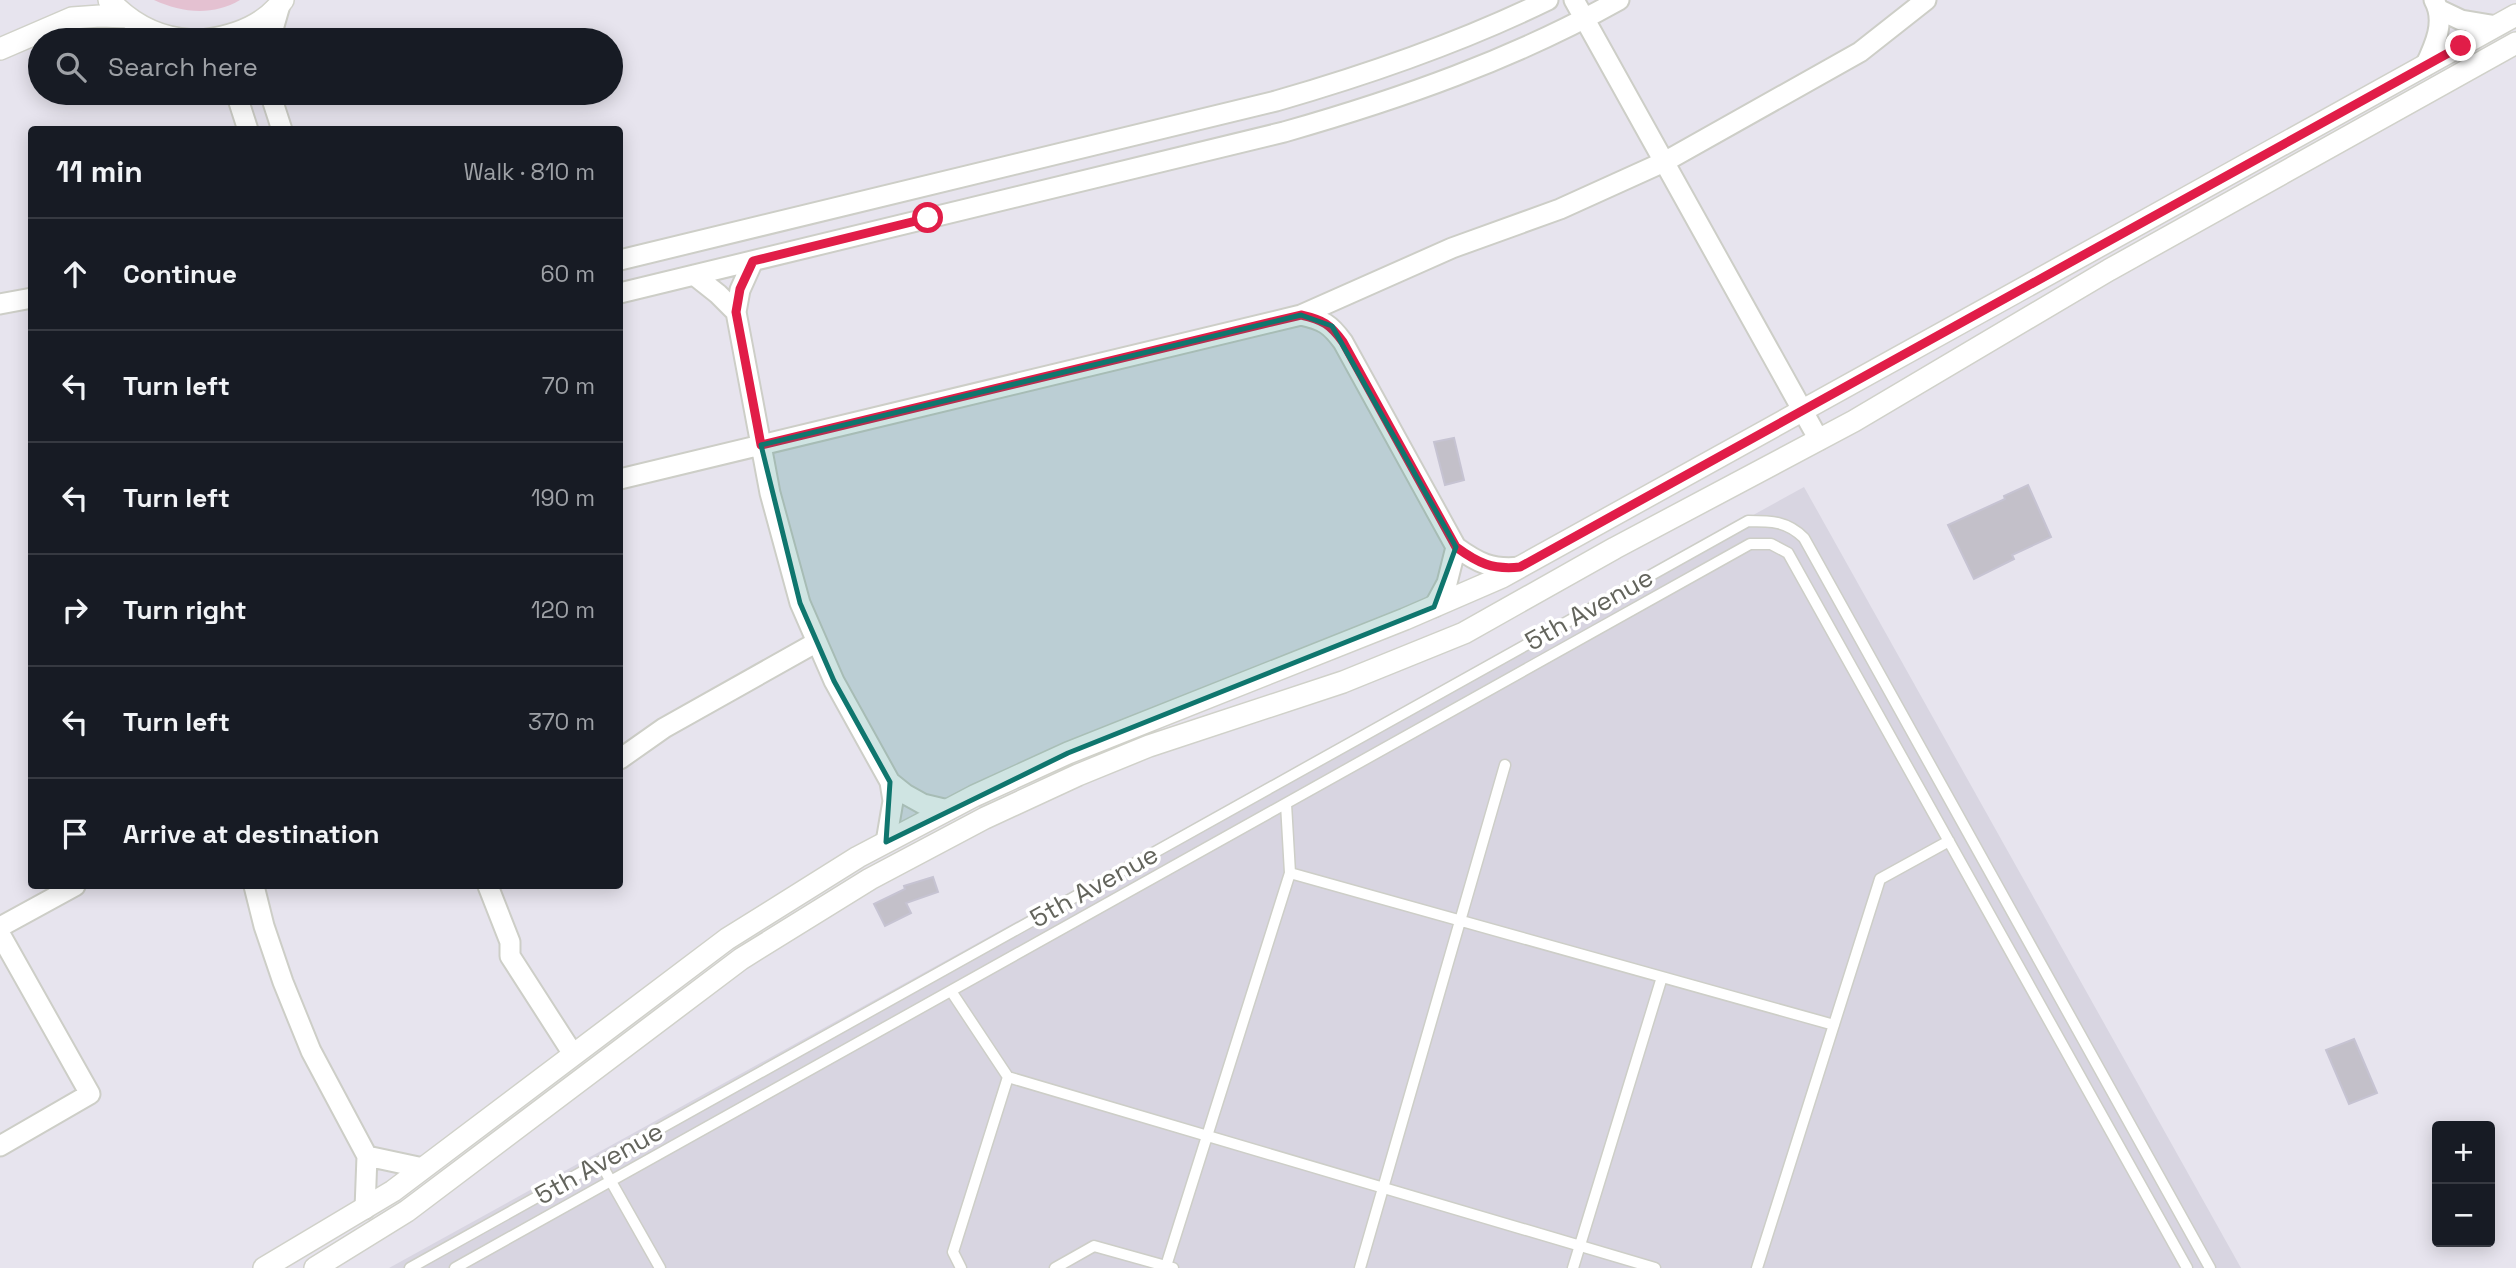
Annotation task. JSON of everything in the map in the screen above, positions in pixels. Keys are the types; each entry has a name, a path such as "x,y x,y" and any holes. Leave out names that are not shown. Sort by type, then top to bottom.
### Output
{"main road":[{"path":"109,0 127,17 146,28"},
{"path":"249,28 282,2"},
{"path":"264,1268 393,1191 727,939 886,842 1068,752 1434,607 1520,567 2516,15"},
{"path":"48,28 72,18 127,17"},
{"path":"0,48 28,36"},
{"path":"315,1268 407,1211 741,959 870,879 985,818 1077,775 1149,746 1277,706 1343,682 1464,633 1615,548 1819,440 2109,270 2516,43"}],"street":[{"path":"623,259 1349,80 1488,29 1548,0"},
{"path":"1574,0 1819,440"},
{"path":"623,292 1284,132 1358,111 1501,58 1619,0"},
{"path":"623,478 1301,315 1452,248 1560,209 1665,161 1860,52 1926,0"},
{"path":"274,28 282,2"},
{"path":"2437,5 2461,20 2497,26"},
{"path":"2426,66 2439,31 2437,5"},
{"path":"240,105 247,126"},
{"path":"274,105 281,126"},
{"path":"753,261 740,289 736,312 771,493 800,603 834,681 890,782 893,800 886,842"},
{"path":"694,275 736,312"},
{"path":"0,304 28,299"},
{"path":"1301,315 1316,318 1332,326 1343,342 1456,547 1489,566 1503,569 1520,567"},
{"path":"1434,607 1447,583 1456,547"},
{"path":"623,757 664,728 817,642"},
{"path":"890,782 923,804 948,810"},
{"path":"0,927 70,889"},
{"path":"255,889 279,971 312,1051 368,1156 365,1209"},
{"path":"489,889 510,942 510,956 573,1054"},
{"path":"0,934 90,1094 0,1146"},
{"path":"368,1156 423,1168"}],"lane":[{"name":"5th Avenue","path":"410,1268 1748,521 1782,523 1795,529 1804,538 2210,1268"},
{"name":"5th Avenue","path":"455,1268 1750,544 1771,544 1788,553 1949,841"},
{"path":"1360,1268 1505,765"},
{"path":"1055,1268 1094,1246 1170,1267 1207,1136 1290,873 1286,804"},
{"path":"1757,1268 1880,879 1949,841 2187,1268"},
{"path":"1290,873 1834,1025"},
{"path":"1573,1268 1662,977"},
{"path":"951,991 1008,1077 1655,1268"},
{"path":"961,1268 953,1252 1008,1077"},
{"path":"600,1162 660,1268"}],"highlighted area":[{"path":"1301,315 1332,326 1456,547 1434,607 1068,753 886,842 890,782 834,681 800,603 761,445"}],"shaded area":[{"path":"154,0 240,0 219,9 197,11 175,8"},
{"path":"1804,487 2241,1268 389,1268"}],"building":[{"path":"1454,438 1464,480 1445,485 1434,442"},
{"path":"2028,485 2051,537 2012,555 2014,559 1974,579 1948,525 2005,499 2004,496"},
{"path":"933,877 938,892 906,903 911,913 885,926 874,904 905,889 904,886"},
{"path":"2354,1039 2377,1093 2349,1104 2326,1050"}],"route":[{"path":"928,218 753,261 740,289 736,312 761,445 1301,315 1316,318 1332,326 1343,342 1456,547 1471,558 1503,569 1520,567 1594,527 2461,46"}]}
